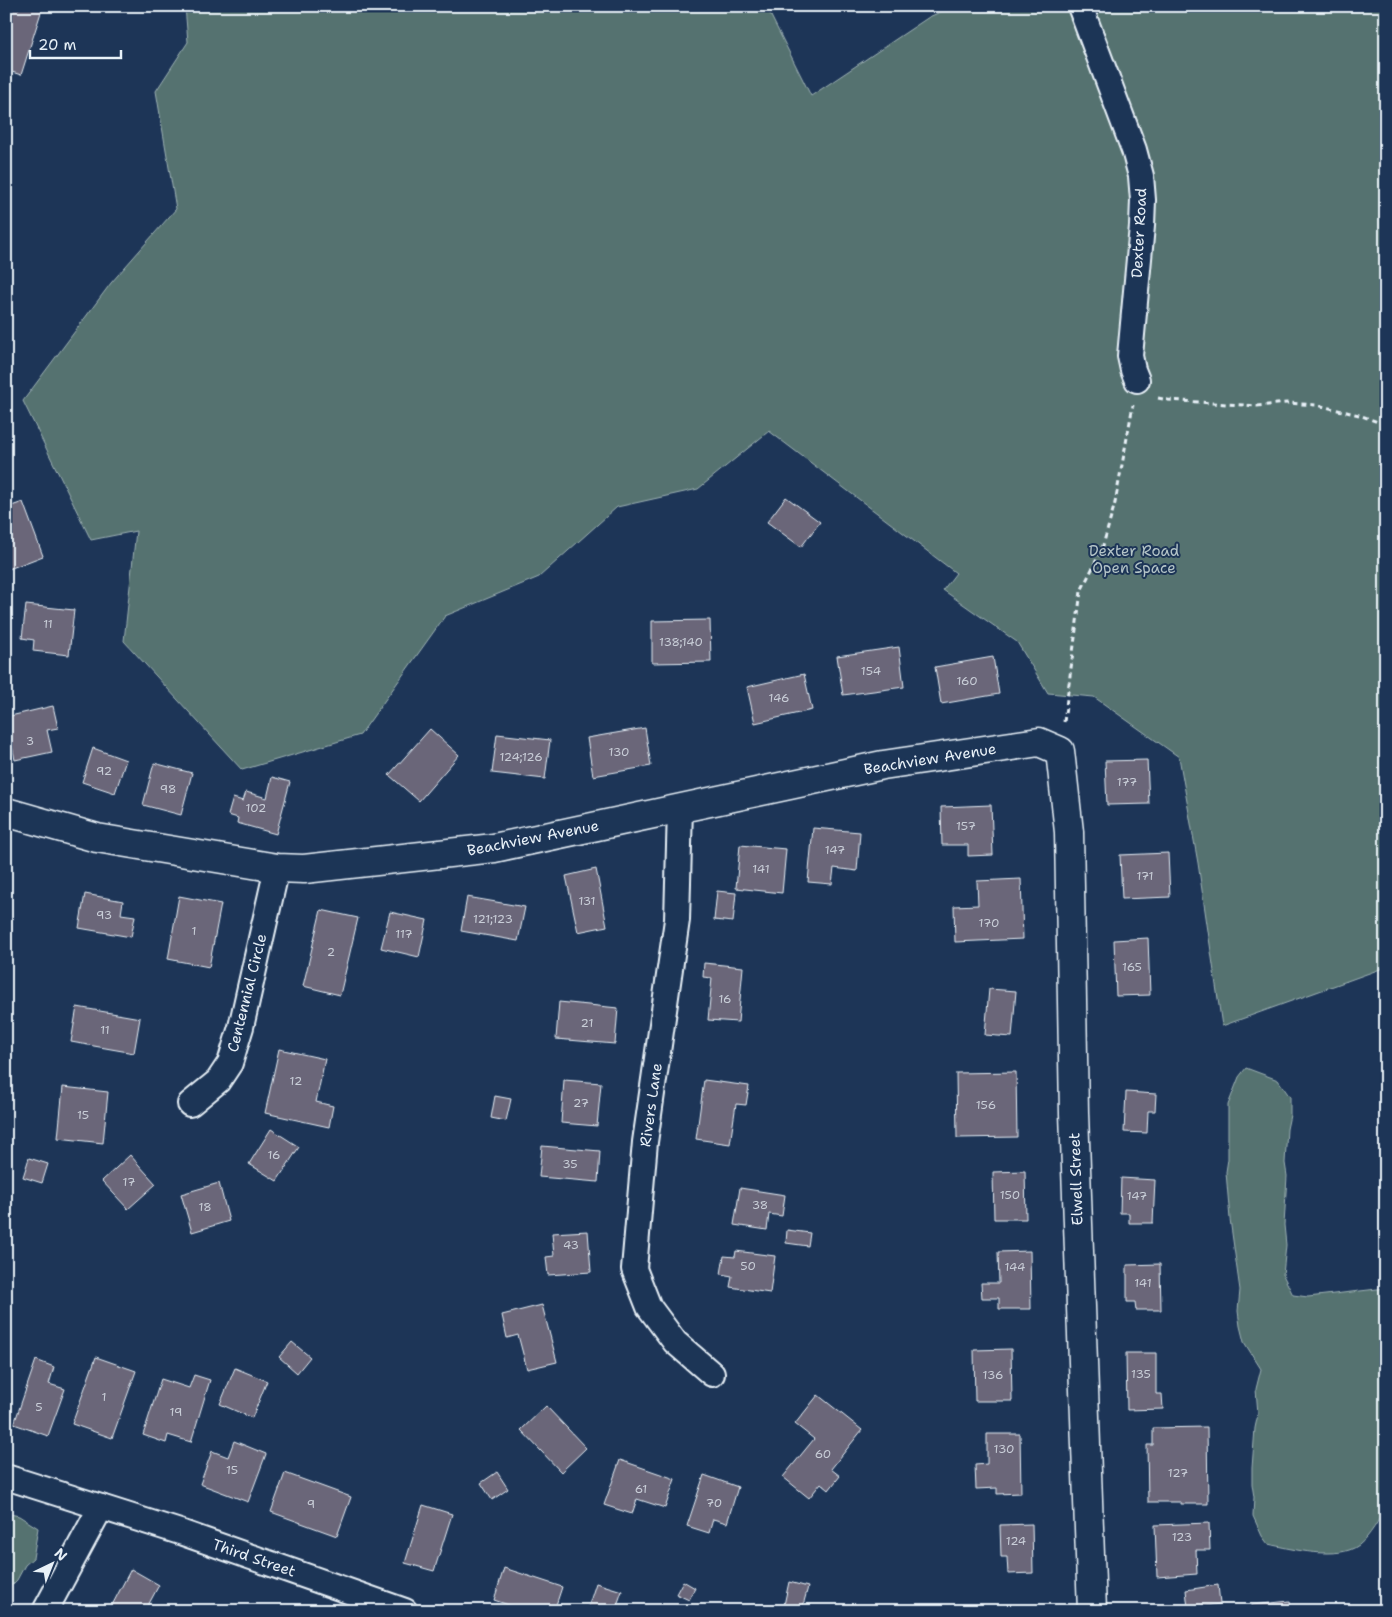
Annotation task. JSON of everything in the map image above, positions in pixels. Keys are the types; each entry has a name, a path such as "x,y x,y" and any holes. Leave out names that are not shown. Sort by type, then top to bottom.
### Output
{"street":[{"name":"Dexter Road","path":"1080,6 1134,150 1141,176 1143,200 1142,226 1130,356 1137,380"},
{"name":"Beachview Avenue","path":"6,812 97,838 277,868 304,869 494,848 883,765 1039,742 1058,750"},
{"name":"Elwell Street","path":"1058,750 1068,832 1074,1123 1092,1611"},
{"name":"Rivers Lane","path":"680,808 677,920 645,1142 634,1269 649,1307 675,1342 712,1374"},
{"name":"Centennial Circle","path":"190,1104 218,1081 230,1063 241,1027 277,868"},
{"name":"Third Street","path":"6,1477 183,1533 405,1611"},
{"path":"45,1611 101,1507"}],"path":[{"path":"1137,380 1151,394 1168,400 1258,406 1316,405 1359,415 1386,425"},
{"path":"1058,750 1080,591 1102,549 1115,503 1137,380"}],"green space":[{"name":"Dexter Road Open Space","path":"185,6 766,6 811,96 929,17 954,6 1386,6 1386,967 1222,1026 1198,863 1179,757 1094,697 1048,693 1017,642 943,590 956,573 769,431 698,489 617,507 539,577 445,616 360,735 242,770 124,641 136,531 91,540 23,401 111,283 176,209 156,91 188,42"},
{"path":"1246,1068 1278,1080 1290,1097 1285,1163 1287,1176 1284,1225 1286,1245 1283,1275 1293,1295 1308,1297 1386,1288 1386,1507 1367,1537 1350,1550 1327,1553 1289,1549 1268,1544 1262,1536 1253,1516 1252,1468 1258,1414 1256,1389 1261,1369 1244,1342 1240,1326 1238,1311 1240,1290 1230,1219 1226,1172 1228,1159 1228,1105 1239,1077"},
{"path":"6,1513 19,1516 38,1528 33,1558 25,1565 17,1580 6,1591"}],"building":[{"path":"6,6 19,9 20,6 43,6 21,75 6,70"},
{"path":"786,497 820,522 801,547 767,522"},
{"path":"23,502 43,556 9,569 6,563 6,508"},
{"path":"26,605 74,610 69,655 33,651 34,640 22,638"},
{"path":"710,620 711,662 652,663 652,621"},
{"path":"899,647 904,687 843,695 837,656"},
{"path":"993,657 999,694 941,704 935,667"},
{"path":"804,674 812,710 755,723 747,687"},
{"path":"53,706 58,728 47,730 52,752 15,760 6,717"},
{"path":"645,728 651,766 593,776 587,738"},
{"path":"430,729 459,755 419,801 389,775"},
{"path":"497,734 550,740 545,779 492,773"},
{"path":"93,748 126,760 115,793 82,782"},
{"path":"1147,760 1149,804 1107,805 1105,761"},
{"path":"154,763 192,773 181,815 143,805"},
{"path":"272,777 290,782 276,834 237,823 238,818 228,815 233,798 243,801 246,792 267,798"},
{"path":"991,805 993,855 968,856 968,845 942,845 941,807"},
{"path":"813,828 860,832 857,871 834,868 832,884 808,882"},
{"path":"740,845 786,849 782,893 736,888"},
{"path":"1168,853 1170,897 1122,899 1120,855"},
{"path":"596,869 607,926 578,932 566,876"},
{"path":"1021,879 1023,939 955,942 954,906 978,905 977,881"},
{"path":"717,891 736,893 733,922 714,920"},
{"path":"85,894 123,901 121,914 135,916 131,937 79,928"},
{"path":"179,896 221,904 209,967 168,959"},
{"path":"467,897 525,907 518,941 461,931"},
{"path":"321,910 358,918 340,995 303,986"},
{"path":"390,912 427,920 419,957 381,948"},
{"path":"1148,938 1150,995 1116,996 1114,940"},
{"path":"704,963 743,967 738,1022 708,1020 712,978 703,977"},
{"path":"989,989 1016,991 1012,1037 985,1035"},
{"path":"559,1002 618,1008 615,1044 556,1039"},
{"path":"77,1007 140,1018 134,1053 71,1042"},
{"path":"279,1049 325,1059 316,1102 333,1106 329,1127 265,1113"},
{"path":"1016,1072 1017,1137 957,1138 956,1073"},
{"path":"564,1080 601,1083 597,1126 561,1123"},
{"path":"704,1080 749,1086 746,1105 736,1104 730,1144 696,1139"},
{"path":"63,1087 108,1092 103,1143 58,1138"},
{"path":"1126,1092 1156,1094 1155,1111 1148,1111 1147,1133 1124,1132"},
{"path":"495,1096 511,1099 506,1121 491,1118"},
{"path":"271,1129 299,1147 277,1181 249,1164"},
{"path":"542,1146 600,1151 598,1182 539,1177"},
{"path":"130,1155 156,1184 128,1209 102,1181"},
{"path":"29,1158 48,1164 42,1183 23,1177"},
{"path":"1025,1171 1026,1219 994,1219 993,1172"},
{"path":"1121,1178 1155,1180 1153,1223 1129,1223 1129,1213 1120,1213"},
{"path":"219,1183 229,1221 192,1232 181,1194"},
{"path":"740,1188 785,1195 782,1216 769,1214 767,1230 734,1225"},
{"path":"787,1230 810,1233 808,1246 786,1243"},
{"path":"588,1231 591,1272 548,1275 546,1257 554,1256 552,1233"},
{"path":"736,1251 775,1256 770,1293 730,1287 732,1276 721,1274 724,1256 735,1257"},
{"path":"1030,1251 1031,1309 999,1309 999,1298 982,1298 981,1283 999,1283 998,1252"},
{"path":"1160,1264 1161,1310 1136,1310 1135,1302 1127,1302 1127,1265"},
{"path":"542,1305 557,1362 527,1369 518,1335 507,1338 502,1315"},
{"path":"292,1342 310,1357 297,1373 279,1357"},
{"path":"1011,1349 1012,1401 975,1401 974,1350"},
{"path":"1126,1353 1156,1353 1156,1394 1162,1394 1163,1409 1127,1410"},
{"path":"96,1357 136,1371 112,1438 72,1424"},
{"path":"36,1360 54,1367 49,1384 65,1389 48,1436 14,1424"},
{"path":"235,1368 267,1381 252,1418 220,1404"},
{"path":"194,1375 210,1380 191,1442 168,1435 166,1443 143,1435 161,1379 189,1388"},
{"path":"818,1395 862,1430 831,1469 840,1476 829,1490 821,1483 809,1498 783,1477 814,1439 795,1424"},
{"path":"546,1406 586,1448 561,1472 521,1430"},
{"path":"1207,1427 1208,1504 1148,1502 1147,1445 1153,1445 1153,1428"},
{"path":"987,1434 1020,1434 1021,1493 997,1494 997,1488 976,1489 975,1465 987,1464"},
{"path":"234,1441 266,1454 248,1502 200,1484 212,1451 228,1457"},
{"path":"620,1460 675,1479 665,1508 637,1499 632,1514 604,1505"},
{"path":"497,1472 508,1489 492,1500 481,1483"},
{"path":"285,1473 351,1497 337,1536 271,1512"},
{"path":"704,1475 738,1487 727,1523 713,1519 709,1533 687,1526"},
{"path":"423,1505 452,1514 434,1571 405,1563"},
{"path":"1209,1523 1210,1550 1196,1550 1197,1574 1157,1577 1155,1525"},
{"path":"1032,1524 1033,1573 1008,1574 1007,1557 1001,1557 1000,1525"},
{"path":"504,1568 562,1587 554,1611 526,1611 494,1600"},
{"path":"131,1569 159,1585 145,1611 109,1611"},
{"path":"683,1581 695,1588 689,1600 676,1594"},
{"path":"789,1582 808,1587 802,1609 784,1605"},
{"path":"596,1583 622,1591 615,1611 587,1611"},
{"path":"1218,1585 1220,1604 1188,1608 1186,1590"},
{"path":"1290,1601 1291,1611 1252,1611 1252,1605"},
{"path":"1033,1606 1033,1611 1004,1611 1004,1607"}]}
